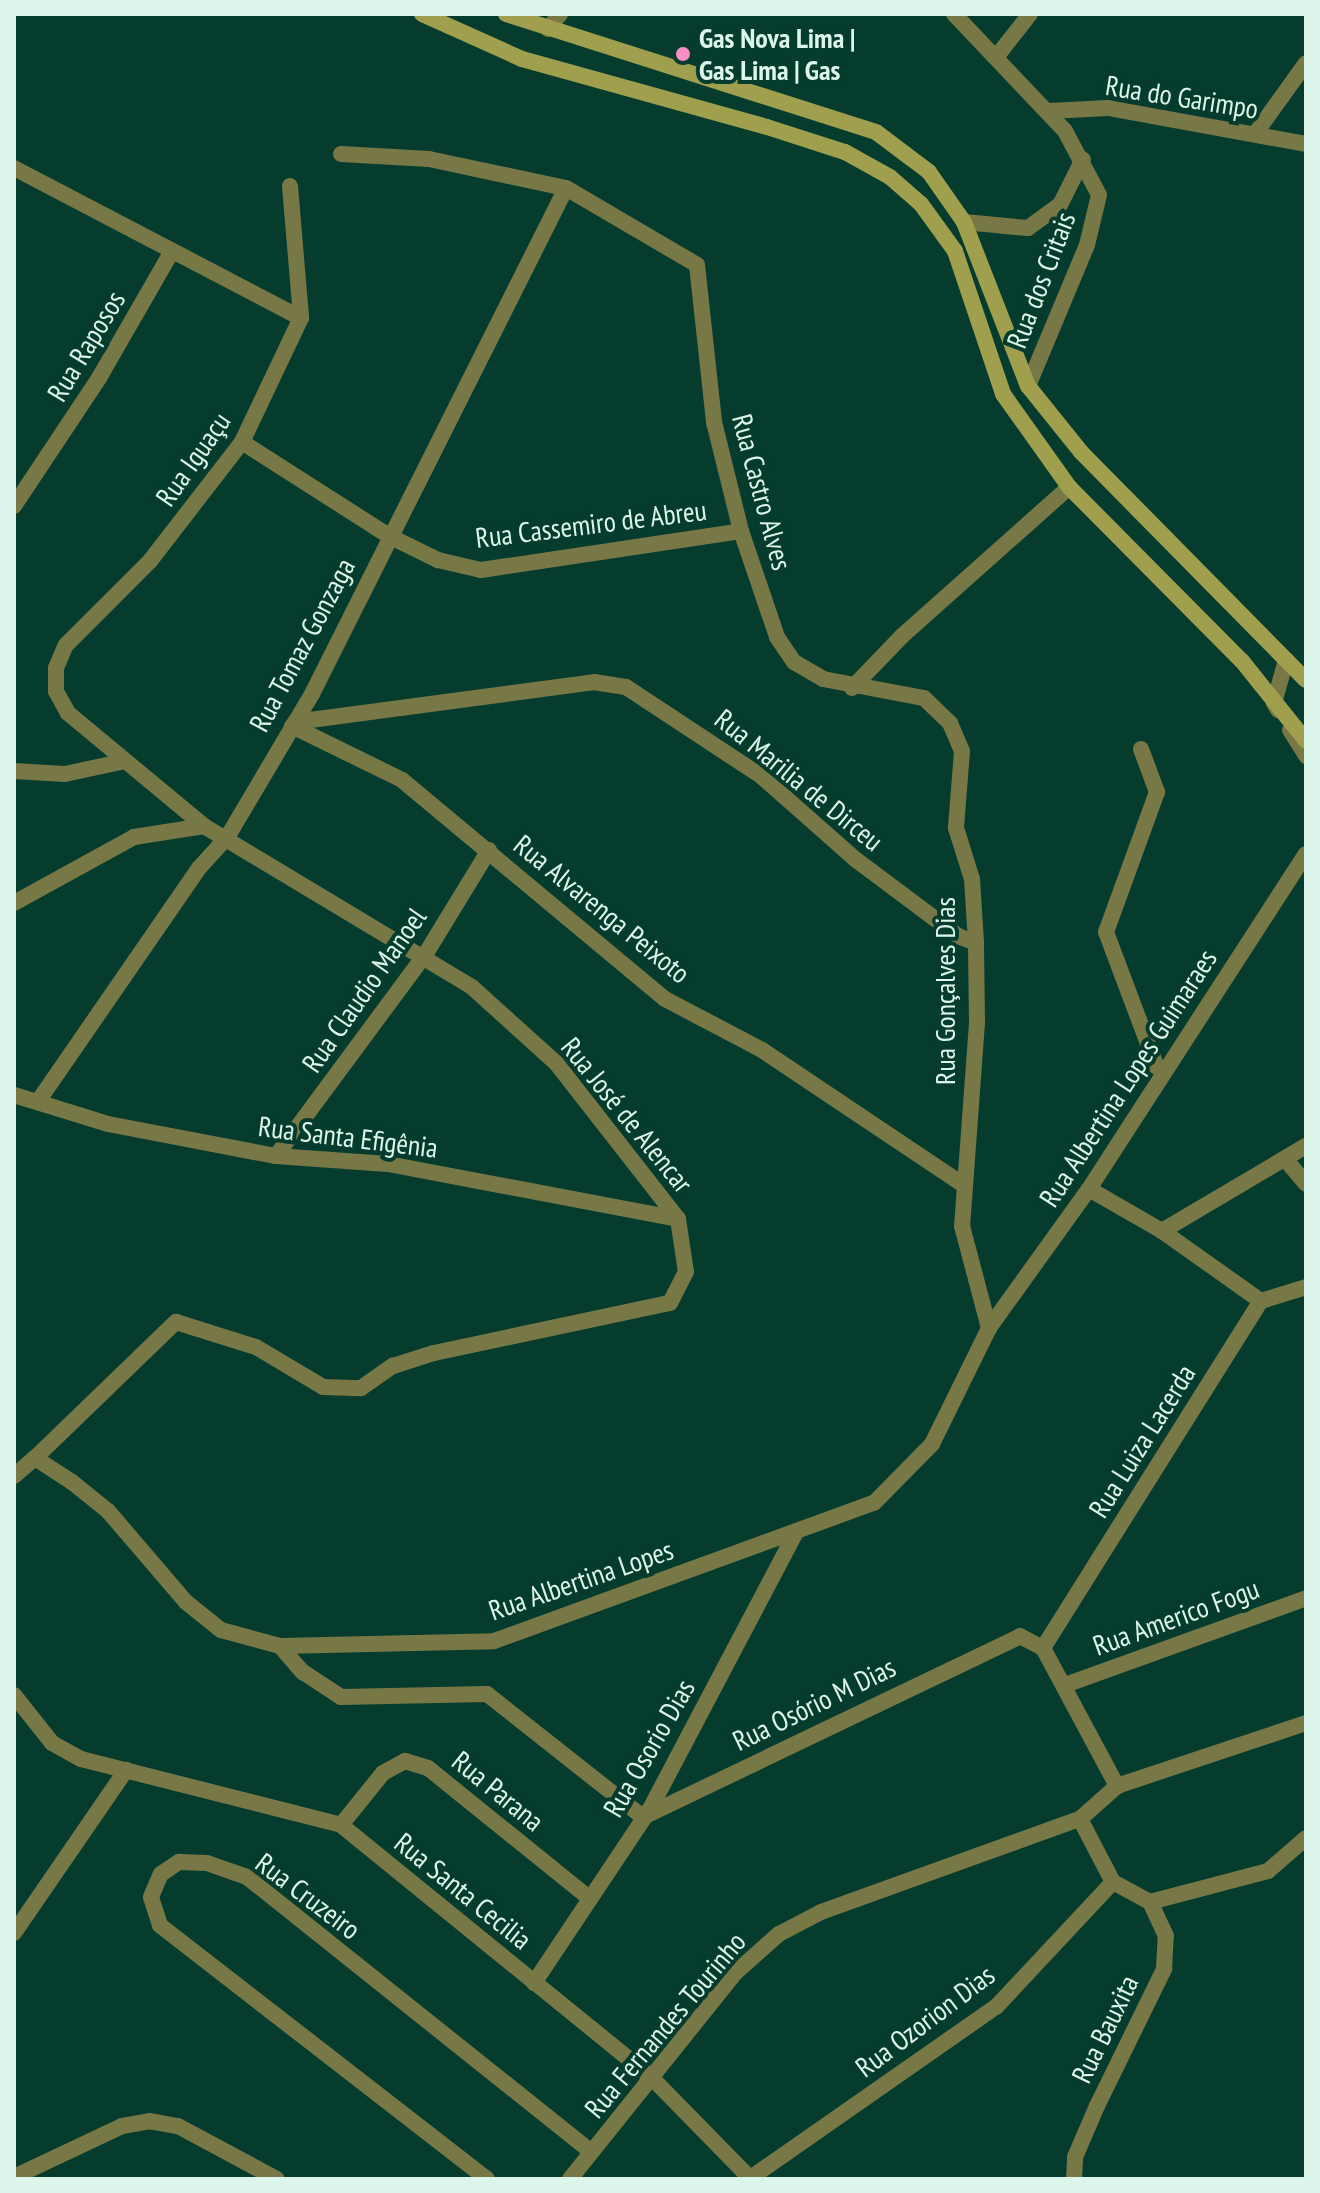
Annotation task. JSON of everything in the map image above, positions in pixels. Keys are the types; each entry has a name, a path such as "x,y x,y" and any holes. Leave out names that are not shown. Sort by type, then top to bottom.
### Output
{"main road":[{"path":"422,14 522,59 767,127 845,152 890,177 921,204 955,251 1003,394 1069,487 1242,661 1306,741"},
{"path":"506,14 876,132 929,172 964,222 1028,386 1081,452 1306,680"}],"street":[{"path":"548,29 560,14"},
{"path":"954,14 1049,111 1083,159"},
{"path":"997,56 1030,14"},
{"path":"1255,134 1306,63"},
{"name":"Rua do Garimpo","path":"1049,111 1108,108 1306,144"},
{"path":"341,154 429,159 566,188"},
{"name":"Rua dos Critais","path":"964,222 1028,228 1060,205 1083,159"},
{"name":"Rua dos Critais","path":"1028,386 1087,245 1099,195 1083,159"},
{"path":"14,168 301,318"},
{"path":"290,186 301,318"},
{"name":"Rua Castro Alves","path":"566,188 697,265 714,422 741,531 777,637 794,662 852,688"},
{"name":"Rua Tomaz Gonzaga","path":"39,1100 200,867 228,836 293,724 566,188"},
{"name":"Rua Raposos","path":"14,506 99,378 172,251"},
{"name":"Rua Iguaçu","path":"228,836 204,826 121,762 68,713 56,691 56,668 66,645 150,561 242,442 301,318"},
{"name":"Rua Cassemiro de Abreu","path":"242,442 389,536 438,560 481,570 741,531"},
{"path":"852,688 902,636 1069,487"},
{"path":"1286,660 1274,703 1306,756"},
{"name":"Rua Marilia de Dirceu","path":"293,724 594,682 626,687 761,776 855,859 958,936 976,943"},
{"name":"Rua Gonçalves Dias","path":"852,688 924,698 950,723 962,751 956,828 972,879 977,1023 962,1184 962,1226 989,1328"},
{"name":"Rua Alvarenga Peixoto","path":"293,724 402,780 665,999 762,1050 962,1184"},
{"path":"1141,749 1157,792 1106,932 1161,1078"},
{"path":"14,771 65,774 121,762"},
{"path":"14,903 134,837 204,826"},
{"name":"Rua José de Alencar","path":"35,1458 176,1322 256,1347 323,1387 361,1388 393,1366 434,1353 670,1303 686,1272 678,1219 556,1063 472,987 425,955 228,836"},
{"name":"Rua Claudio Manoel","path":"276,1156 425,955 489,850"},
{"name":"Rua Albertina Lopes Guimaraes","path":"989,1328 1089,1189 1304,862"},
{"name":"Rua Santa Efigênia","path":"14,1095 39,1100 108,1124 276,1156 388,1164 678,1219"},
{"path":"1162,1231 1306,1146"},
{"path":"1286,1160 1306,1184"},
{"path":"1089,1189 1162,1231 1261,1301 1306,1287"},
{"name":"Rua Luiza Lacerda","path":"1043,1648 1261,1301"},
{"name":"Rua Albertina Lopes","path":"35,1458 108,1511 186,1602 221,1630 280,1646 494,1641 874,1503 932,1444 989,1328"},
{"path":"14,1476 35,1458"},
{"name":"Rua Osorio Dias","path":"534,1983 643,1817 796,1532"},
{"name":"Rua Americo Fogu","path":"1065,1685 1306,1598"},
{"name":"Rua Osório M Dias","path":"643,1817 1007,1639 1032,1639 1043,1648"},
{"path":"280,1646 303,1672 341,1697 487,1694 643,1817"},
{"path":"1043,1648 1117,1786"},
{"name":"Rua Santa Cecilia","path":"14,1695 52,1743 81,1759 341,1825 651,2077 750,2179"},
{"path":"1306,1723 1117,1786 1080,1819 1113,1882 1150,1902 1268,1871 1306,1838"},
{"name":"Rua Parana","path":"341,1825 383,1773 405,1761 428,1768 588,1897"},
{"path":"14,1933 126,1770"},
{"name":"Rua Fernandes Tourinho","path":"570,2179 735,1973 779,1934 821,1912 1080,1819"},
{"name":"Rua Cruzeiro","path":"487,2179 160,1925 151,1897 161,1874 179,1862 207,1863 247,1877 591,2152"},
{"name":"Rua Ozorion Dias","path":"750,2179 996,2007 1113,1882"},
{"name":"Rua Bauxita","path":"1074,2179 1075,2157 1164,1969 1166,1936 1150,1902"},
{"path":"14,2177 122,2126 149,2121 178,2126 277,2179"}],"place":[{"name":"Gas Nova Lima | Gas Lima | Gas","path":"683,54"}]}
